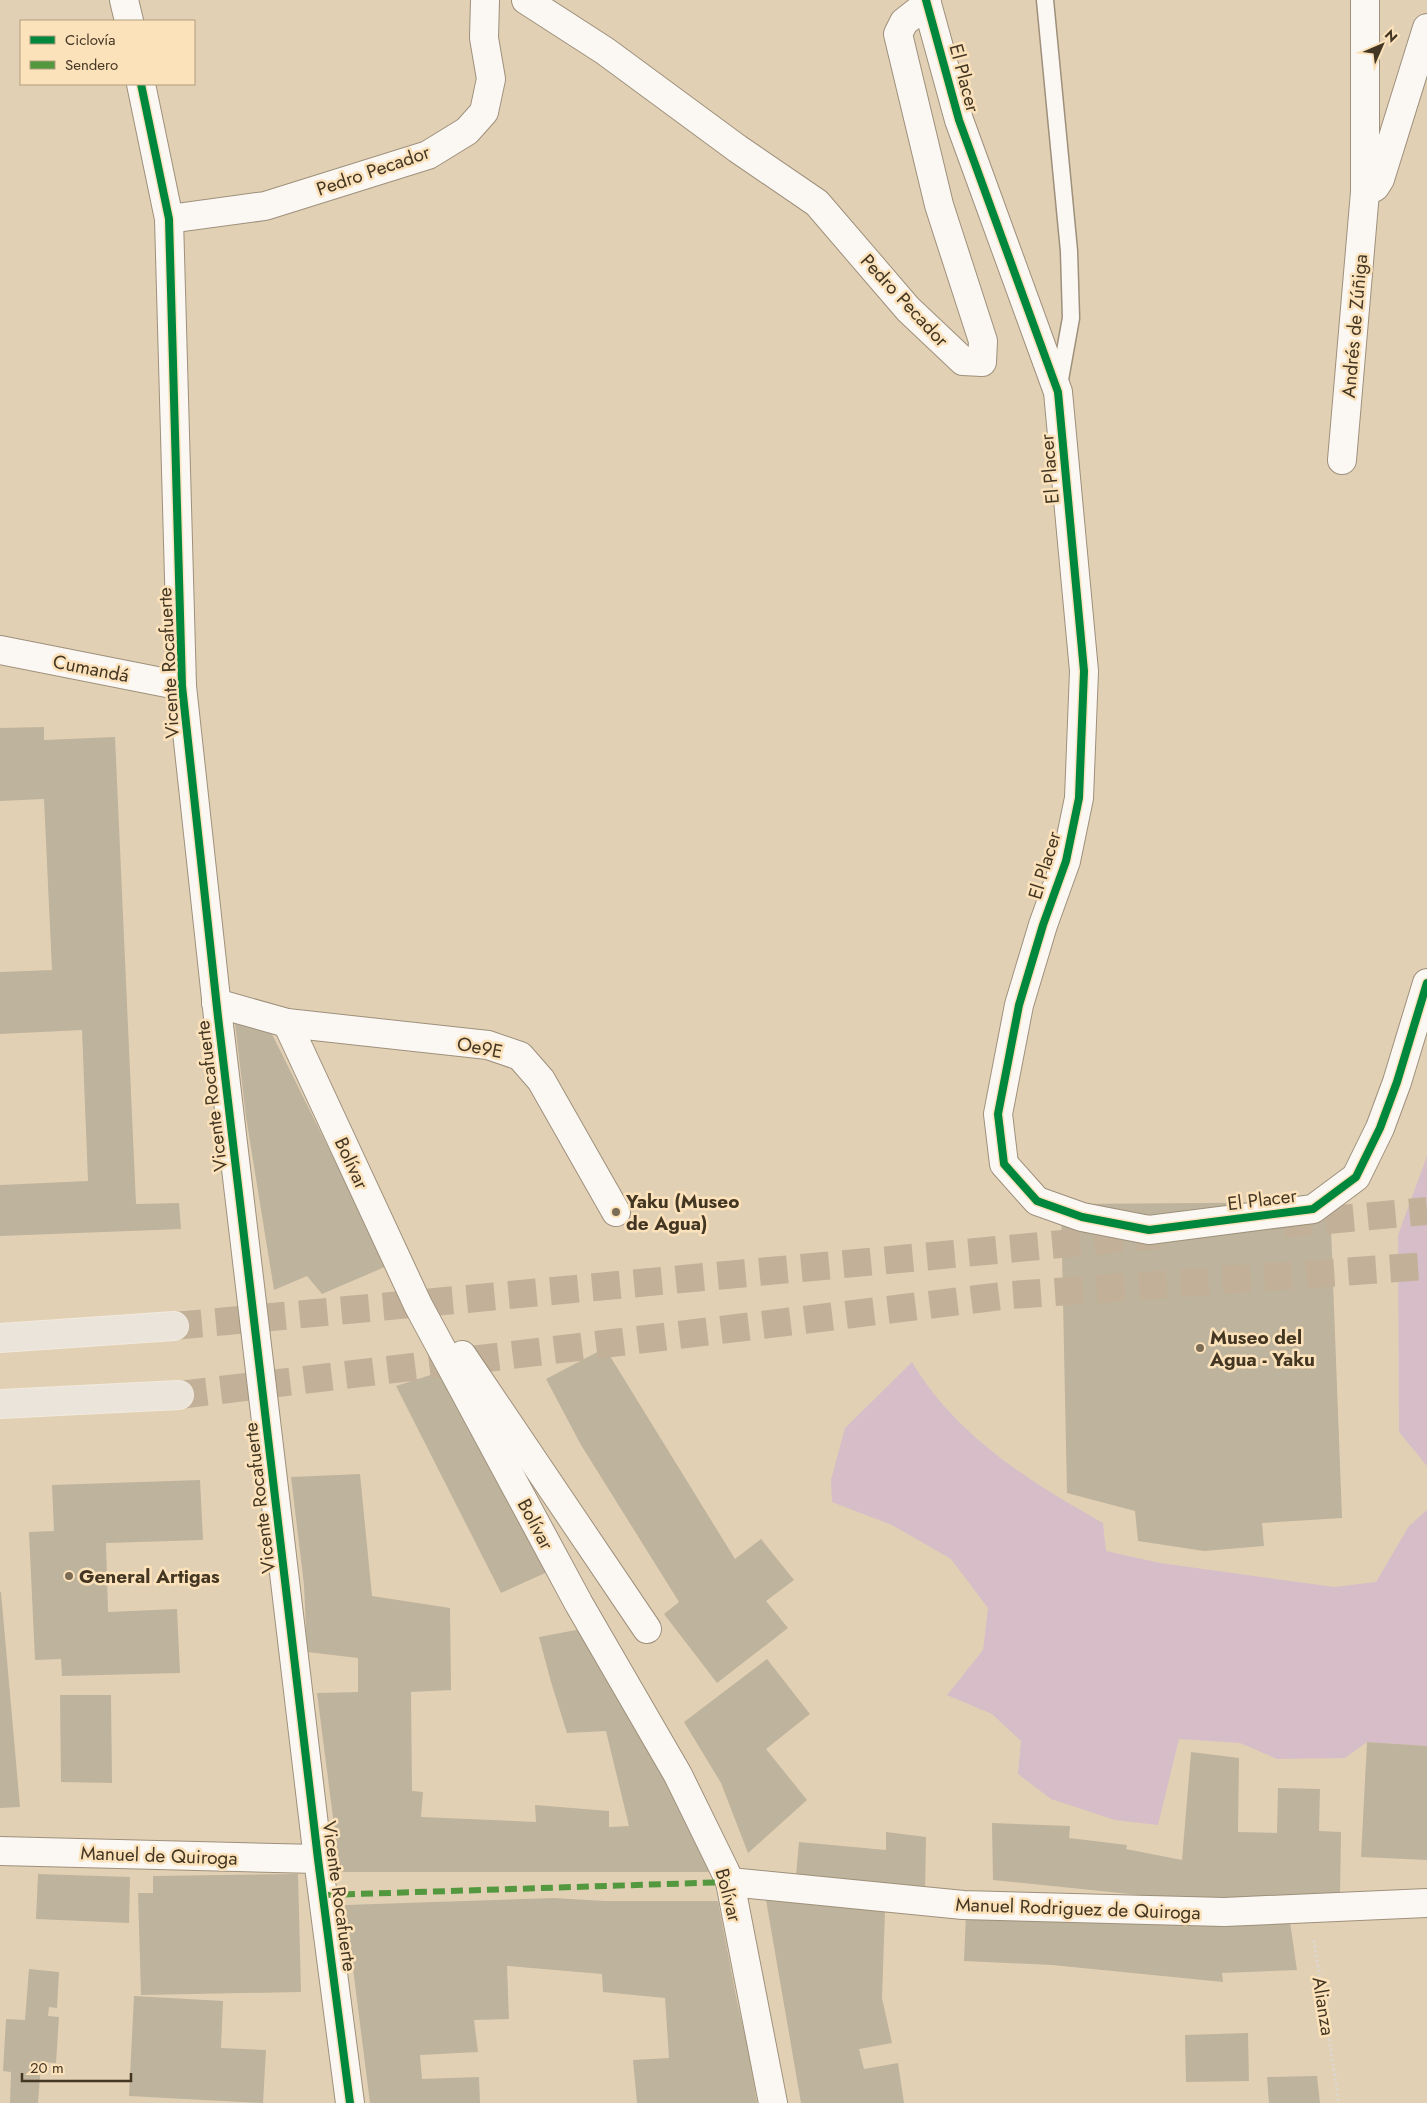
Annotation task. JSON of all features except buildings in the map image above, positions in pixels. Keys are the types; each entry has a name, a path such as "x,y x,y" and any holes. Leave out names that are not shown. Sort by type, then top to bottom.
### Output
{"main road":[{"path":"0,1338 174,1326"},
{"path":"0,1404 179,1395"}],"street":[{"path":"124,0 129,20"},
{"name":"Pedro Pecador","path":"169,219 265,206 428,155 467,131 484,112 491,79 484,38 485,0"},
{"name":"Pedro Pecador","path":"526,0 605,51 738,149 817,203 908,309 963,361 982,362 983,341 939,205 898,34 904,22 927,2"},
{"name":"Andrés de Zúñiga","path":"1342,460 1365,192 1365,0"},
{"name":"El Placer","path":"927,2 959,120 1058,392 1084,671 1079,798 1066,861 1043,925 1019,1005 998,1114 1004,1164 1037,1201 1082,1217 1149,1230 1313,1209 1356,1177 1380,1128 1398,1082 1427,983"},
{"path":"1365,192 1375,187 1380,179 1427,28"},
{"name":"Vicente Rocafuerte","path":"141,85 169,219 182,686 216,1003 318,1859 350,2103"},
{"name":"Cumandá","path":"0,650 182,686"},
{"path":"216,1003 287,1023"},
{"name":"Oe9E","path":"287,1023 488,1045 520,1056 541,1080 616,1212"},
{"name":"Bolívar","path":"287,1023 418,1305 579,1604 678,1775 730,1882 773,2103"},
{"path":"418,1305 427,1308 435,1315 647,1629"},
{"name":"Manuel de Quiroga","path":"0,1851 318,1859"},
{"name":"Manuel Rodriguez de Quiroga","path":"730,1882 962,1905 1224,1912 1310,1910 1427,1903"}],"lane":[{"path":"1045,0 1070,251 1071,318 1058,392"}],"shaded area":[{"path":"1427,1156 1427,1466 1399,1432 1398,1235"},
{"path":"912,1362 950,1413 973,1435 1022,1474 1103,1523 1106,1551 1160,1563 1334,1587 1376,1582 1409,1526 1427,1510 1427,1746 1367,1742 1345,1758 1277,1759 1240,1743 1179,1739 1158,1825 1115,1820 1051,1799 1018,1774 1021,1741 992,1714 947,1695 983,1650 988,1608 951,1559 892,1525 832,1502 831,1480 845,1428"}],"tunnel":[{"path":"1284,1224 1427,1211"},
{"path":"174,1326 1159,1235"},
{"path":"179,1395 1011,1295 1427,1266"}],"marked path":[{"path":"325,1895 730,1882"}],"cycle path":[{"path":"926,0 959,120 1058,392 1084,671 1079,798 1066,861 1043,925 1019,1005 998,1114 1004,1164 1037,1201 1082,1217 1149,1230 1313,1209 1356,1177 1380,1128 1397,1082 1427,983"},
{"path":"141,85 169,219 182,686 218,1017 318,1859 350,2103"}],"place":[{"name":"Yaku (Museo de Agua)","path":"616,1212"},
{"name":"Museo del Agua - Yaku","path":"1200,1348"},
{"name":"General Artigas","path":"69,1576"}]}
